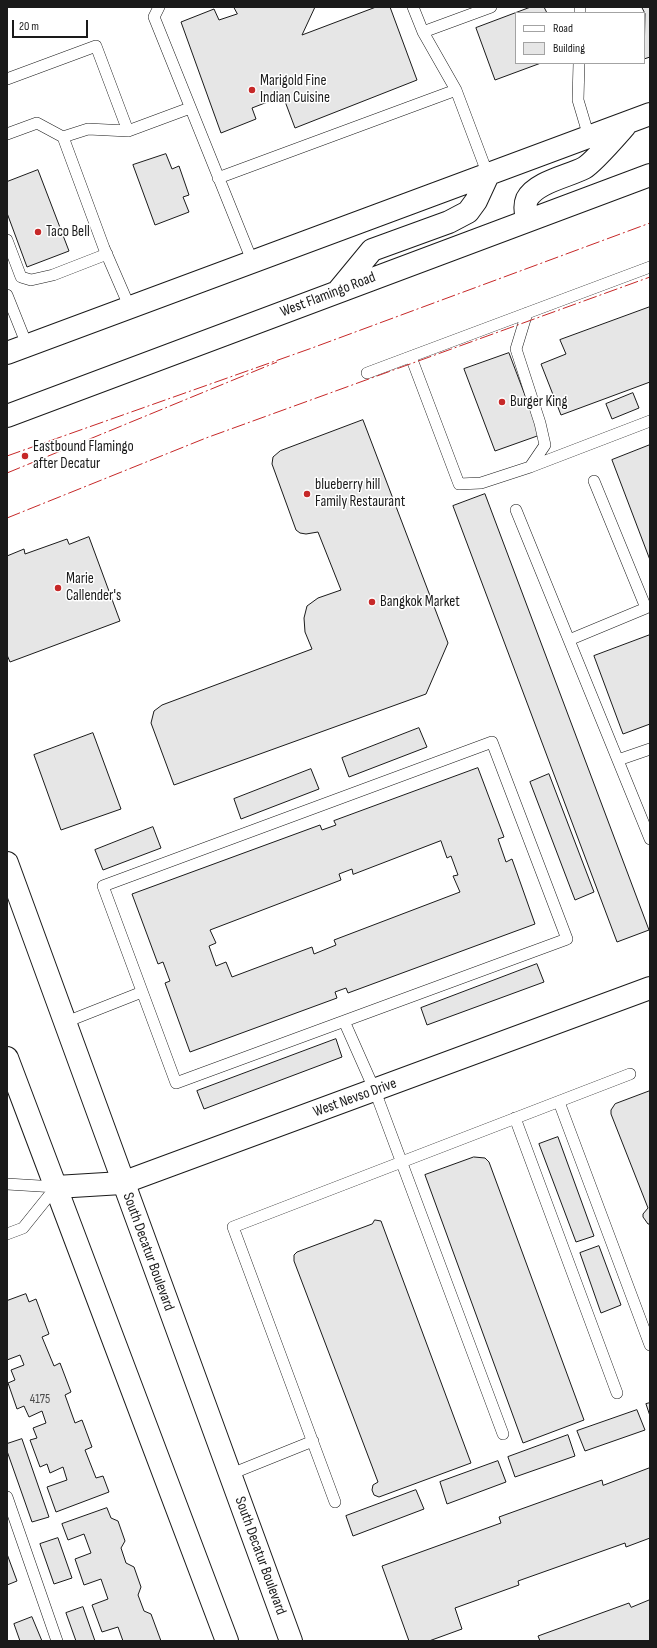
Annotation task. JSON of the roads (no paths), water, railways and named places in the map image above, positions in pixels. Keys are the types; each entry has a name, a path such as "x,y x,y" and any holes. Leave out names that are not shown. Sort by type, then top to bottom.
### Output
{"main road":[{"path":"7,353 650,114"},
{"path":"527,220 525,208 528,198 538,189 559,178 585,168 629,122"},
{"path":"338,291 372,250 449,222 468,212 476,201 488,175"},
{"name":"West Flamingo Road","path":"7,416 650,175"},
{"name":"South Decatur Boulevard","path":"7,864 66,1022 122,1183 291,1641"},
{"name":"West Nevso Drive","path":"56,1187 122,1183 375,1091 650,988"},
{"path":"7,1058 227,1641"}],"lane":[{"path":"413,7 424,32 456,90 488,175"},
{"path":"424,32 491,7"},
{"path":"155,10 190,108 252,263"},
{"path":"7,79 96,46 128,131"},
{"path":"578,64 578,100 589,137"},
{"path":"218,178 456,90"},
{"path":"63,137 88,129 128,131 190,108"},
{"path":"7,134 37,123 63,137 107,254 130,308"},
{"path":"7,240 21,277 31,280 52,275 107,254"},
{"path":"367,373 650,267"},
{"path":"7,295 27,345"},
{"path":"527,313 516,349 540,423 545,445 530,467"},
{"path":"411,357 459,484 481,483 530,467 650,421"},
{"path":"569,640 646,608 594,482"},
{"path":"516,510 650,838"},
{"path":"492,742 567,939 344,1021 176,1083 103,886 492,742"},
{"path":"618,760 650,749"},
{"path":"66,1022 142,992"},
{"path":"344,1021 375,1091 503,1434"},
{"path":"335,1502 233,1227 630,1074"},
{"path":"558,1102 650,1345"},
{"path":"515,1118 617,1393"},
{"path":"7,1184 56,1187"},
{"path":"7,1234 23,1228 56,1187"},
{"path":"230,1474 313,1441"},
{"path":"7,1497 57,1641"}],"place":[{"name":"Marigold Fine Indian Cuisine","path":"252,90"},
{"name":"Taco Bell","path":"38,232"},
{"name":"Burger King","path":"502,402"},
{"name":"Eastbound Flamingo after Decatur","path":"25,456"},
{"name":"blueberry hill Family Restaurant","path":"307,494"},
{"name":"Marie Callender's","path":"58,588"},
{"name":"Bangkok Market","path":"372,602"}]}
